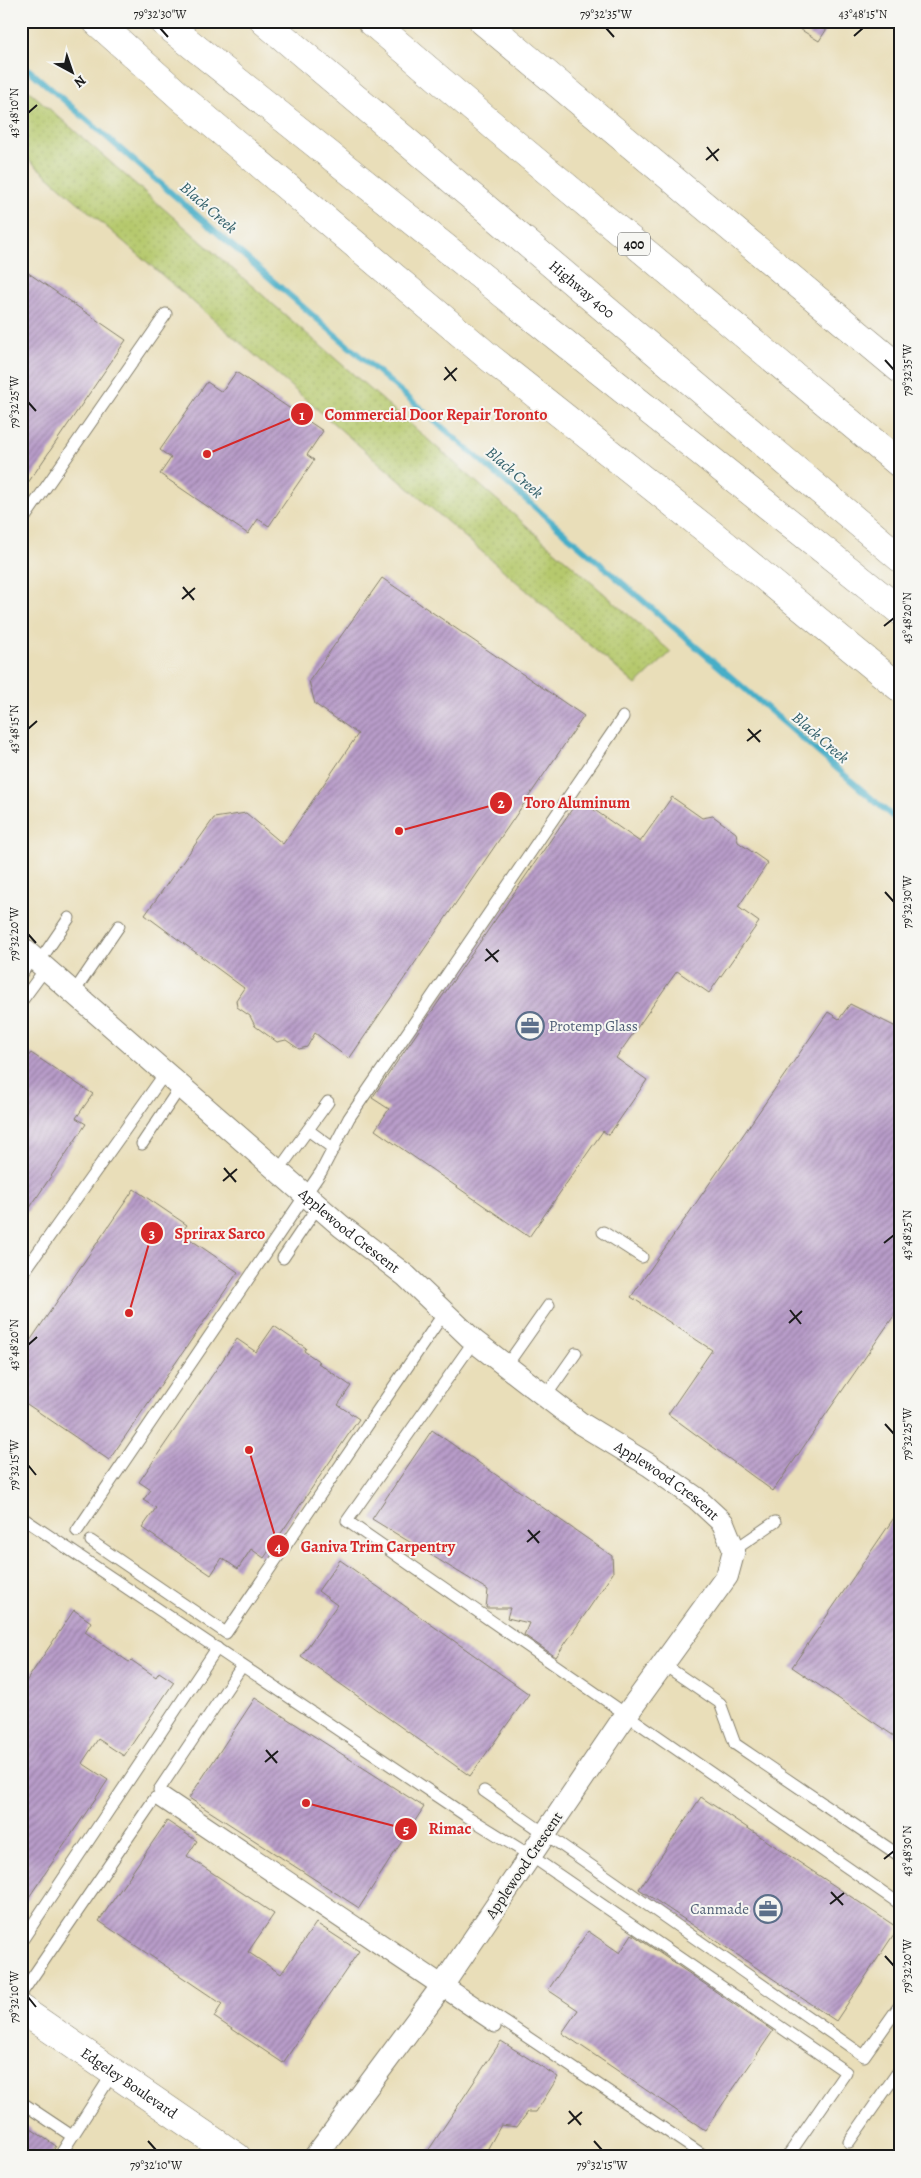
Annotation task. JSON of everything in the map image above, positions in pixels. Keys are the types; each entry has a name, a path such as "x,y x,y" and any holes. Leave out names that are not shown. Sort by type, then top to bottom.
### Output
{"main road":[{"path":"96,21 183,99 490,358 722,542 900,688"},
{"path":"162,21 900,611"},
{"name":"Highway 400","path":"264,21 900,558"},
{"name":"400","path":"371,21 509,140 900,464"},
{"path":"483,21 900,369"},
{"name":"Edgeley Boulevard","path":"21,2009 237,2157"}],"street":[{"name":"Applewood Crescent","path":"32,962 74,992 312,1201 406,1276 474,1341 580,1423 649,1465 696,1498 723,1523 734,1550 727,1576 663,1664 443,1985 315,2157"}],"lane":[{"path":"21,523 166,314"},
{"path":"283,1258 355,1110 623,717"},
{"path":"21,1002 32,962 69,918"},
{"path":"74,992 119,926"},
{"path":"142,1144 174,1079"},
{"path":"21,1276 174,1079"},
{"path":"278,1171 328,1102"},
{"path":"308,1130 334,1150"},
{"path":"77,1531 312,1201"},
{"path":"603,1232 642,1257"},
{"path":"506,1366 548,1305"},
{"path":"91,1541 226,1633 444,1313"},
{"path":"474,1341 348,1521 900,1904"},
{"path":"546,1397 576,1353"},
{"path":"21,1517 466,1815 531,1856 846,2072 787,2157"},
{"path":"734,1550 775,1522"},
{"path":"21,1942 217,1648"},
{"path":"663,1664 720,1703 735,1744 900,1856"},
{"path":"242,1666 159,1790 443,1985 495,2028"},
{"path":"484,1791 864,2056 900,2005"},
{"path":"21,1994 155,1798 706,2157"},
{"path":"849,2142 900,2069"},
{"path":"59,2157 113,2072"},
{"path":"21,2102 72,2136"}],"green space":[{"path":"21,84 671,652 636,685 21,153"}],"building":[{"path":"787,21 832,21 819,41"},
{"path":"21,268 126,340 21,493"},
{"path":"236,372 323,431 307,455 314,460 269,526 258,519 248,534 160,474 171,458 160,450 207,382 222,392"},
{"path":"382,578 584,716 349,1059 315,1033 307,1047 299,1049 286,1040 277,1042 255,1026 250,1016 237,1007 236,1000 244,988 145,915 214,818 246,813 283,844 358,734 315,704 309,681"},
{"name":"Protemp Glass","path":"672,797 702,818 713,816 736,833 738,842 768,863 738,907 759,922 709,993 677,971 616,1058 647,1080 609,1135 603,1131 529,1237 375,1130 389,1109 372,1098 579,799 640,842"},
{"path":"850,1004 900,1029 900,1307 773,1491 668,1414 712,1350 631,1297 828,1012 839,1019"},
{"path":"31,1053 93,1094 76,1118 86,1124 21,1221 21,1054 27,1058"},
{"path":"134,1189 187,1225 181,1233 238,1272 109,1460 21,1400 21,1354"},
{"path":"274,1326 306,1348 304,1351 320,1362 318,1363 351,1386 338,1405 359,1419 264,1558 251,1549 238,1569 222,1558 211,1575 142,1528 156,1508 143,1500 151,1490 139,1482 237,1339 256,1352"},
{"path":"432,1430 612,1556 613,1573 556,1657 524,1635 529,1623 507,1618 510,1608 486,1608 488,1590 372,1519"},
{"path":"900,1509 900,1740 792,1667"},
{"path":"340,1560 529,1694 470,1776 301,1656 337,1605 318,1591"},
{"path":"74,1610 91,1622 85,1632 129,1662 131,1660 156,1677 159,1672 174,1682 124,1756 98,1739 82,1763 108,1780 21,1909 21,1689"},
{"path":"255,1698 424,1807 359,1908 189,1798"},
{"name":"Canmade","path":"701,1797 898,1928 836,2021 639,1889"},
{"path":"167,1821 197,1841 187,1856 274,1914 248,1952 281,1974 316,1923 359,1951 283,2063 214,2017 222,2004 99,1921"},
{"path":"588,1931 620,1953 632,1934 773,2031 705,2130 562,2033 578,2010 548,1990"},
{"path":"501,2041 558,2077 536,2112 528,2112 517,2127 501,2125 483,2157 424,2157"},
{"path":"21,2122 56,2146 49,2157 21,2157"}],"waterway":[{"name":"Black Creek","path":"21,63 900,823"}],"place":[{"name":"Commercial Door Repair Toronto","path":"207,454"},
{"name":"Toro Aluminum","path":"399,831"},
{"name":"Protemp Glass","path":"530,1026"},
{"name":"Sprirax Sarco","path":"129,1313"},
{"name":"Ganiva Trim Carpentry","path":"249,1450"},
{"name":"Rimac","path":"306,1803"},
{"name":"Canmade","path":"768,1909"}]}
